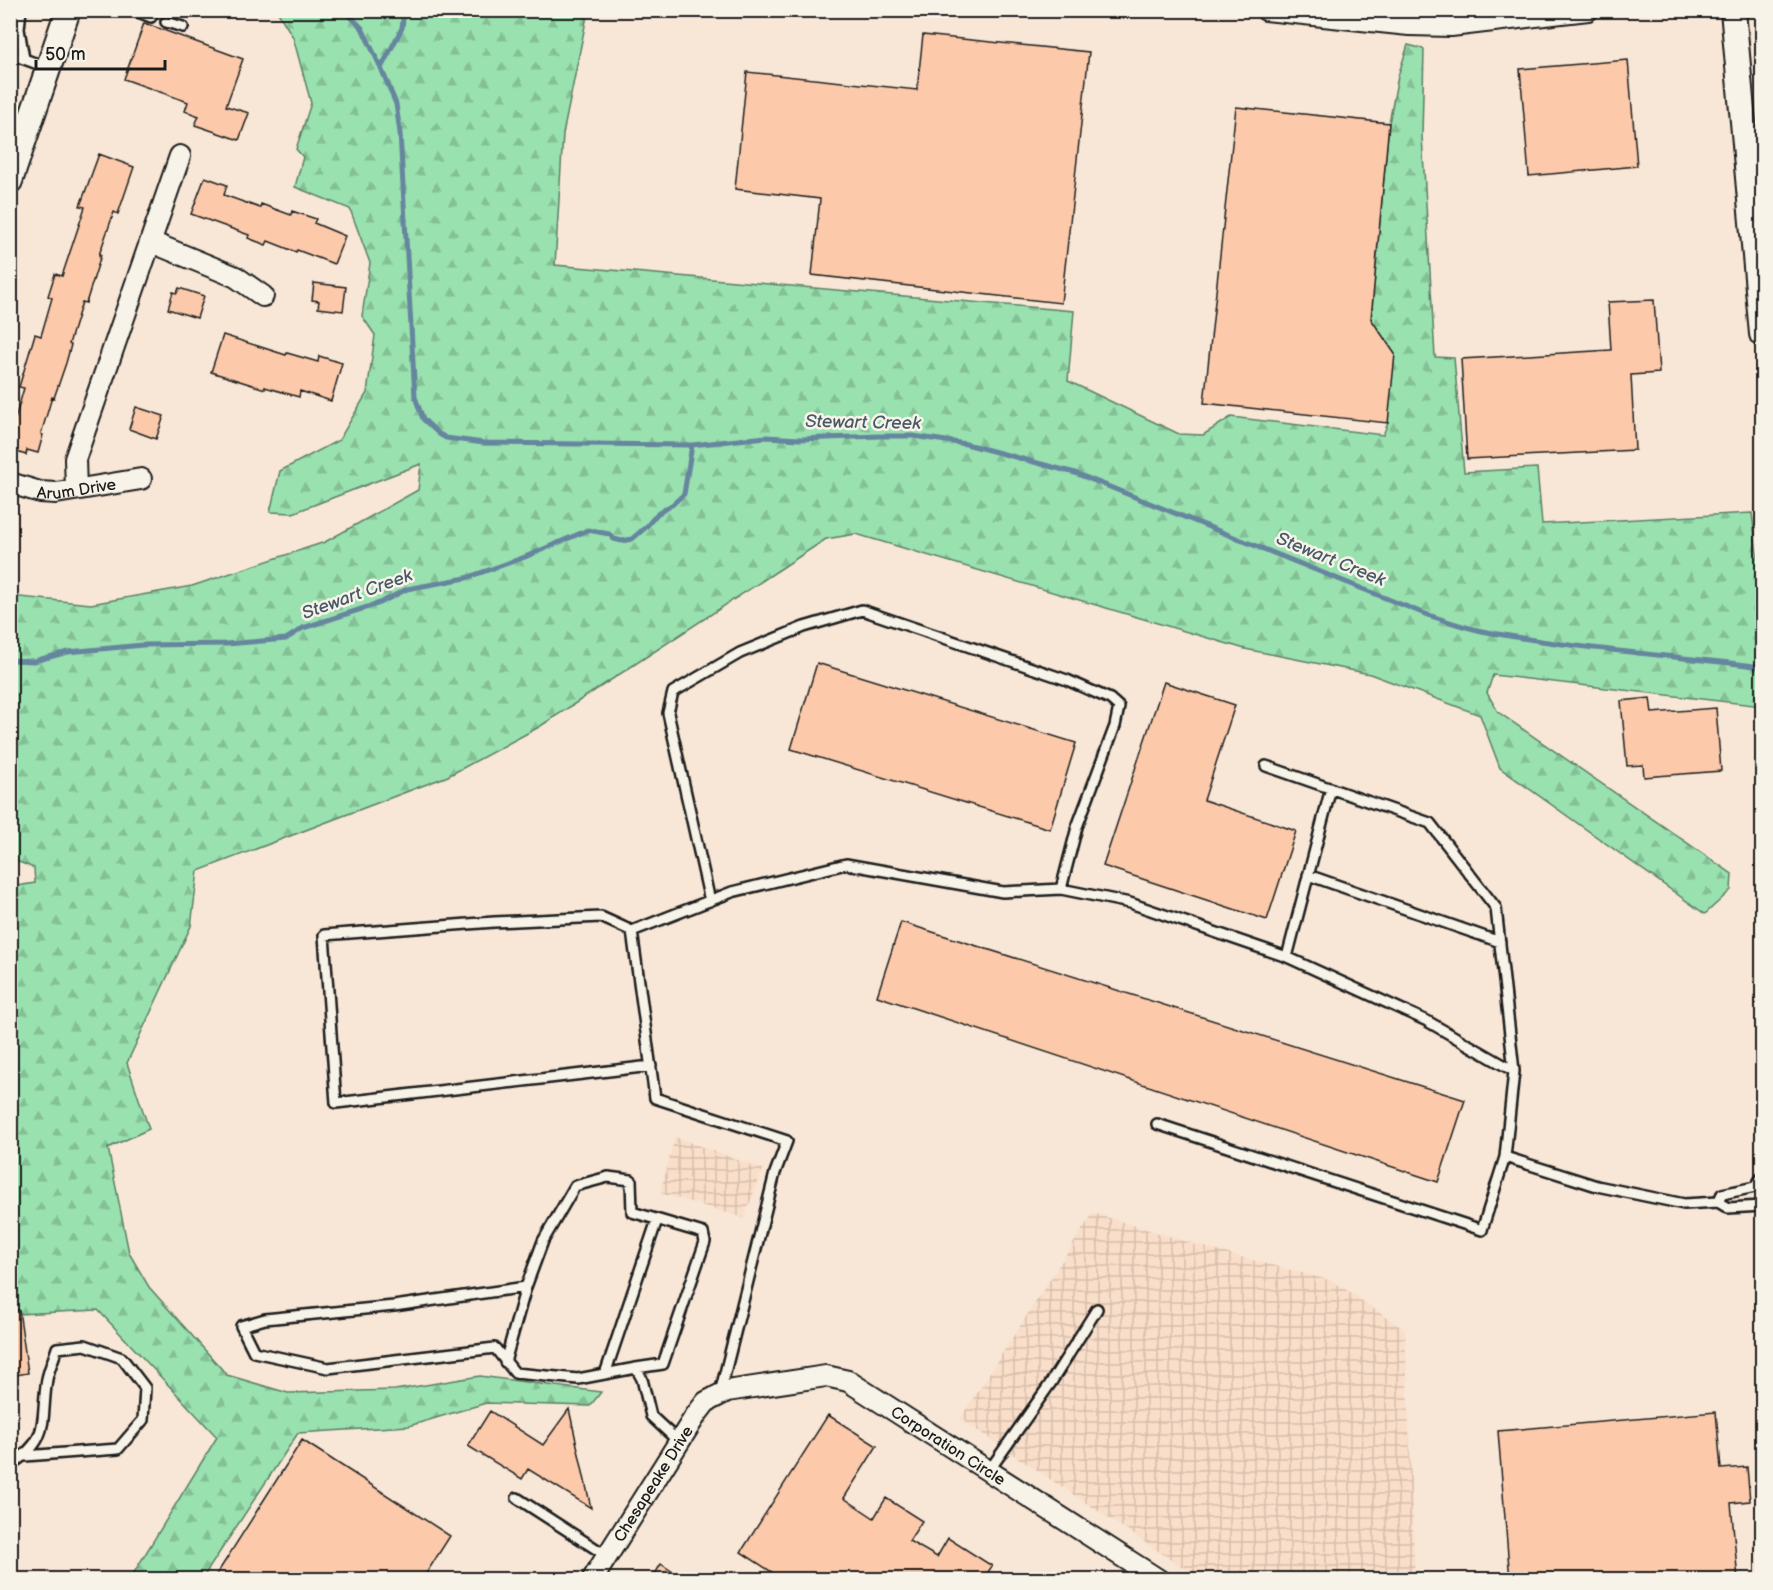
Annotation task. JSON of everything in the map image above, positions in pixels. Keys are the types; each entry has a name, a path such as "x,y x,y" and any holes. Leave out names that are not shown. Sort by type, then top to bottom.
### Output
{"street":[{"path":"10,181 68,10"},
{"path":"1266,10 1410,25 1451,26 1588,10"},
{"path":"1733,10 1762,334"},
{"path":"76,489 75,459 180,156"},
{"path":"150,242 236,277 263,296"},
{"name":"Arum Drive","path":"10,483 40,492 56,493 141,479"},
{"name":"Corporation Circle","path":"720,1394 804,1379 834,1377 848,1381 1159,1580"},
{"name":"Chesapeake Drive","path":"591,1580 706,1402 720,1394"}],"lane":[{"path":"21,10 18,29 24,59"},
{"path":"133,10 151,17"},
{"path":"166,22 183,27"},
{"path":"10,54 48,68"},
{"path":"710,901 668,713 673,693 740,653 804,627 862,610 1067,680 1110,699 1119,707 1115,726 1077,827 1061,889"},
{"path":"1157,1124 1482,1230 1505,1157 1514,1071 1496,908 1430,823 1266,765"},
{"path":"1287,957 1331,788"},
{"path":"651,1066 336,1103 324,935 494,922 601,917 632,931 732,892 846,864 1003,892 1061,889 1130,903 1287,957 1427,1021 1514,1071"},
{"path":"1308,875 1500,942"},
{"path":"632,931 655,1098 787,1141 775,1173 720,1394"},
{"path":"1505,1157 1597,1186 1684,1204 1718,1202 1728,1208 1762,1206"},
{"path":"505,1362 526,1287 543,1241 575,1186 608,1177 630,1180 632,1212 703,1233 705,1242 663,1364 578,1379 515,1373 505,1362 495,1348 328,1368 254,1352 241,1326 266,1319 394,1306 526,1287"},
{"path":"1718,1202 1722,1194 1759,1186 1762,1177"},
{"path":"605,1374 657,1220"},
{"path":"988,1472 1050,1384 1096,1309"},
{"path":"10,1465 25,1456 38,1440 44,1415 47,1379 57,1348 85,1345 122,1358 145,1388 143,1420 118,1449 25,1456"},
{"path":"636,1368 642,1379 651,1416 679,1442"},
{"path":"517,1498 607,1556"}],"shaded area":[{"path":"675,1137 763,1169 744,1218 660,1193"},
{"path":"1093,1213 1218,1251 1333,1281 1405,1330 1415,1579 1200,1579 960,1419"}],"green space":[{"path":"277,11 588,11 563,134 555,265 1074,311 1068,381 1179,434 1203,435 1231,417 1383,435 1388,423 1371,319 1389,123 1398,76 1408,45 1424,49 1422,136 1435,357 1454,358 1464,472 1537,468 1542,524 1752,513 1762,595 1762,706 1493,675 1487,693 1498,712 1732,874 1731,890 1705,914 1500,768 1480,715 1370,674 1245,649 856,534 826,539 539,727 448,776 198,871 191,926 127,1063 149,1129 108,1148 129,1253 149,1287 227,1375 288,1393 395,1390 480,1376 601,1392 590,1406 486,1403 409,1426 298,1433 202,1579 130,1579 217,1437 98,1310 18,1314 11,1311 11,887 35,883 34,868 11,859 10,596 91,604 192,586 325,542 418,490 421,464 293,513 270,512 280,471 339,440 367,393 375,335 362,316 370,263 350,209 295,187 303,157 296,149 311,103 293,37"}],"building":[{"path":"144,23 243,59 226,106 249,113 239,140 195,125 199,116 185,111 188,102 124,79"},
{"path":"923,35 1089,52 1061,303 812,275 820,199 735,189 747,72 917,90"},
{"path":"1628,60 1637,166 1529,176 1520,69"},
{"path":"1236,107 1389,123 1371,319 1395,354 1388,423 1204,403"},
{"path":"99,154 134,167 118,214 114,212 86,303 82,302 69,344 71,345 66,363 54,398 52,397 41,434 43,435 38,453 27,450 26,455 10,450 10,425 13,426 24,388 19,387 35,334 41,336 52,298 48,296 55,274 62,276 85,207 80,206"},
{"path":"205,177 227,185 224,195 260,208 261,204 291,215 292,211 316,219 314,223 345,236 334,264 268,241 266,245 248,238 249,235 191,214"},
{"path":"314,283 346,287 343,311 318,308 319,301 312,300"},
{"path":"179,288 204,296 197,318 168,309 173,292 177,293"},
{"path":"1654,300 1659,373 1631,375 1635,450 1467,459 1461,359 1611,350 1608,302"},
{"path":"223,335 286,355 287,353 318,362 319,356 342,363 331,401 300,391 299,397 265,387 265,389 211,372"},
{"path":"136,407 164,416 156,439 129,429"},
{"path":"817,663 1076,743 1050,829 791,749"},
{"path":"1164,682 1235,705 1204,800 1296,831 1267,920 1103,866"},
{"path":"1650,698 1652,713 1716,708 1721,771 1644,777 1643,765 1627,766 1621,701"},
{"path":"901,922 1465,1100 1438,1182 877,996"},
{"path":"19,1310 28,1373 10,1376 10,1311"},
{"path":"569,1409 591,1508 528,1469 522,1479 468,1446 490,1411 543,1445"},
{"path":"1716,1412 1721,1469 1747,1467 1750,1501 1731,1503 1738,1580 1510,1580 1498,1431"},
{"path":"828,1415 877,1446 844,1498 874,1518 886,1498 922,1521 909,1541 937,1557 948,1538 992,1566 983,1580 784,1580 741,1552"},
{"path":"302,1440 450,1536 422,1580 213,1580"},
{"path":"661,1564 685,1580 651,1580"}],"waterway":[{"name":"Stewart Creek","path":"344,10 362,28 396,104 400,133 415,397 423,419 446,438 484,443 692,445 766,437 800,439 913,436 966,444 1075,473 1425,614 1467,628 1551,643 1762,667"},
{"path":"381,68 402,28 404,10"},
{"name":"Stewart Creek","path":"10,660 34,661 68,652 143,645 226,644 286,639 303,628 380,603 407,589 466,578 525,557 588,530 609,534 614,539 622,541 632,539 657,514 684,494 692,445"}]}
